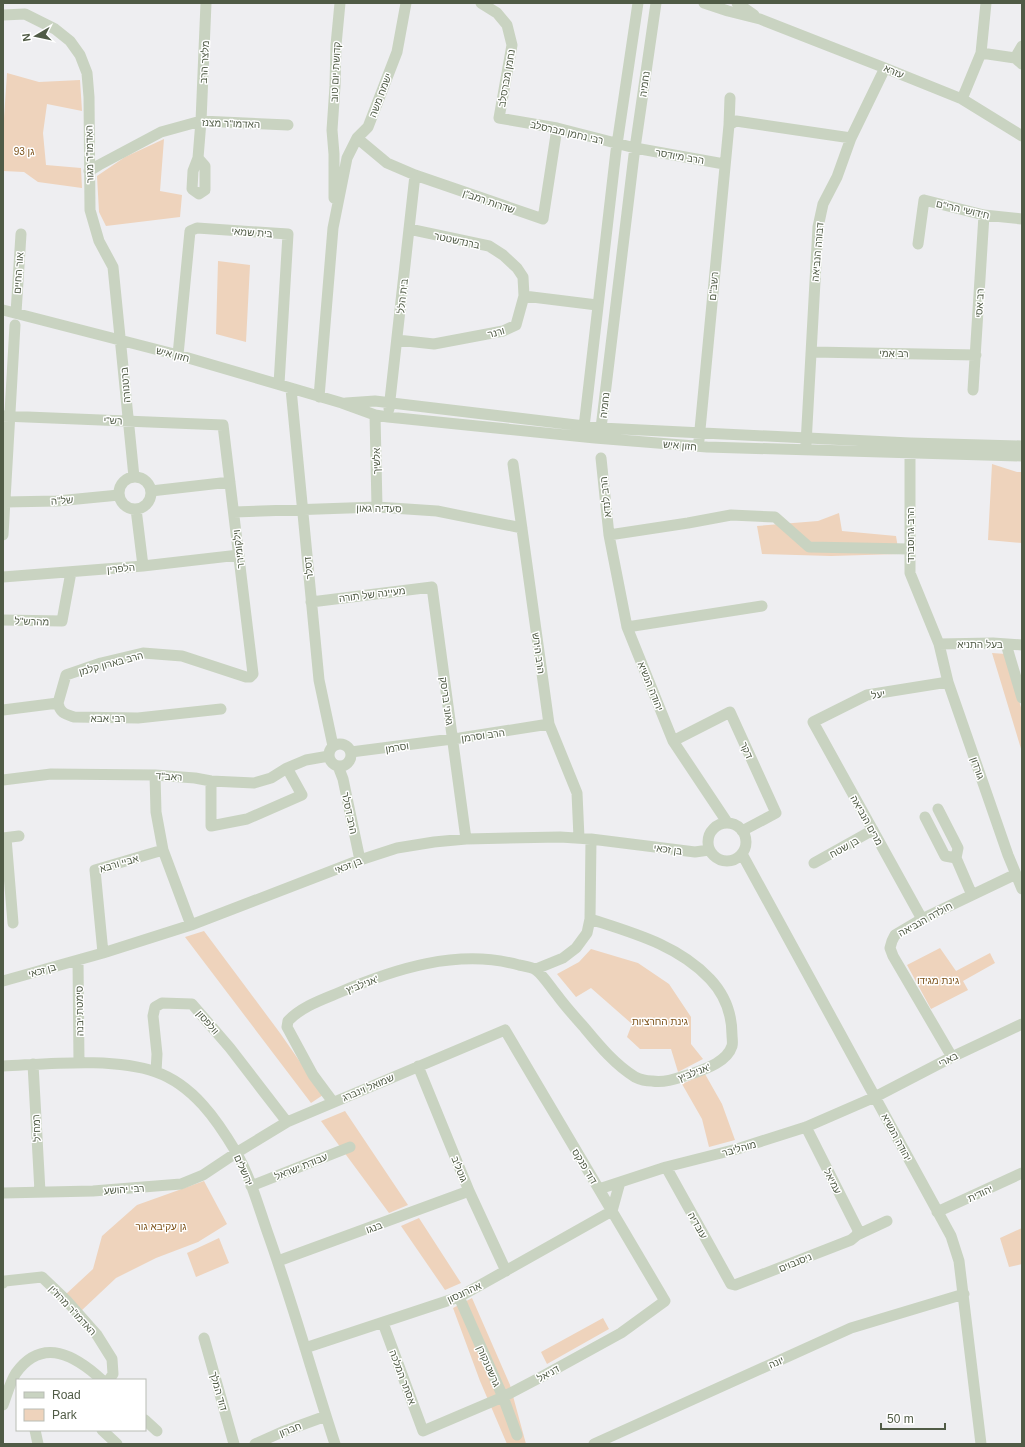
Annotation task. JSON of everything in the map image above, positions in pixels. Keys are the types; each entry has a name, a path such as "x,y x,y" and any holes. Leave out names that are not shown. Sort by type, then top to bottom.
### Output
{"street":[{"name":"מלצר הרב","path":"198,158 206,3"},
{"name":"קדושת יום טוב","path":"333,141 332,130 336,45 340,3"},
{"name":"ישמח משה","path":"333,228 347,158 355,142 368,127 397,52 406,3"},
{"name":"נחמן מברסלב","path":"481,3 497,13 507,25 512,45 499,118"},
{"name":"נחמיה","path":"584,427 597,305 617,144 638,3"},
{"name":"עזרא","path":"704,3 720,5 760,19 962,99 1022,136"},
{"name":"עזרא","path":"737,3 760,19"},
{"path":"962,99 981,53 986,3"},
{"name":"נחמיה","path":"595,438 601,428 635,148 657,5"},
{"name":"האדמו\"ר מגור","path":"3,15 25,14 55,29 70,41 80,55 87,73 89,97 90,210 99,241 113,267 120,340"},
{"path":"981,53 1018,61 1022,46"},
{"name":"דבורה הנביאה","path":"806,450 818,227 823,204 837,177 851,138 885,68"},
{"name":"רשב\"ם","path":"699,446 724,164 729,125 730,98"},
{"name":"רבי נחמן מברסלב","path":"499,118 557,128 635,148"},
{"path":"729,125 736,120 851,138"},
{"name":"האדמו\"ר מצנז","path":"89,171 161,132 201,121 288,125"},
{"name":"שדרות רמב\"ן","path":"355,142 387,163 415,175 542,219 557,128"},
{"path":"333,141 355,142"},
{"name":"ישמח משה","path":"318,397 333,228 333,141"},
{"name":"הרב מיודסר","path":"635,148 724,164"},
{"name":"בית הלל","path":"388,417 415,175"},
{"name":"חידושי הרי\"ם","path":"918,244 924,200 984,215 1022,220"},
{"name":"רב אסי","path":"973,390 984,215"},
{"name":"בית שמאי","path":"178,355 190,231 196,228 288,234 279,384"},
{"name":"ברנדשטטר","path":"409,229 489,246 503,255 517,268 523,277 524,296"},
{"name":"אור החיים","path":"16,313 21,234"},
{"path":"524,296 597,305"},
{"name":"ורנר","path":"397,340 434,344 503,331 516,325 524,296"},
{"name":"חזון איש","path":"3,310 178,355 342,403 375,415 388,417 595,438 699,446 806,450 1022,446"},
{"path":"3,534 6,416 15,325"},
{"name":"ברטנורה","path":"120,340 134,477"},
{"name":"רב אמי","path":"812,352 976,355"},
{"name":"דסלר","path":"291,389 319,680 331,751"},
{"name":"חזון איש","path":"342,403 375,401 584,427 806,437 910,448 1022,456"},
{"name":"אלשיך","path":"375,415 377,507"},
{"name":"רש\"י","path":"6,416 223,425"},
{"name":"וילקומירר","path":"223,425 253,674"},
{"path":"584,427 595,438"},
{"name":"הרב גרוסברד","path":"910,448 910,573 939,644"},
{"name":"הרב לנדא","path":"601,458 609,536"},
{"name":"הרב הירש","path":"513,464 549,724 577,793 579,838"},
{"path":"134,477 143,479 147,482 151,491 151,496 145,505 136,509 127,507 120,500 119,490 124,481 134,477"},
{"path":"151,491 230,482"},
{"name":"של\"ה","path":"5,502 57,501 119,495"},
{"name":"סעדיה גאון","path":"234,512 377,507 437,511 522,528"},
{"path":"136,509 143,566"},
{"path":"609,536 731,515 775,517 809,547 909,549"},
{"name":"יהודה הנשיא","path":"609,536 627,627 673,741 727,822"},
{"name":"הלפרין","path":"3,577 143,566 239,555"},
{"name":"מהרש\"ל","path":"3,620 62,622 71,572"},
{"name":"מעיינה של תורה","path":"311,602 432,587"},
{"name":"גאוני בריסק","path":"432,587 466,839"},
{"path":"627,627 762,606"},
{"name":"בעל התניא","path":"939,644 1022,644"},
{"name":"גורדון","path":"939,644 948,682 1008,855 1022,889"},
{"path":"1006,644 1022,698"},
{"name":"הרב בארון קלמן","path":"58,703 66,675 101,663 143,653 182,656 246,678 253,674"},
{"name":"יעל","path":"813,722 867,695 948,682"},
{"path":"3,710 58,703"},
{"name":"רבי אבא","path":"58,703 60,709 66,714 84,718 138,718 220,709"},
{"name":"דקר","path":"673,741 730,712 776,813 742,831"},
{"name":"מרים הנביאה","path":"813,722 922,919"},
{"name":"הרב וסרמן","path":"417,743 549,724"},
{"name":"וסרמן","path":"351,752 378,750 417,743"},
{"path":"336,744 343,744 349,748 351,752 352,755 346,765 338,766 332,763 331,751 336,744"},
{"name":"ראב\"ד","path":"3,780 51,774 156,775 195,778 211,781 254,783 270,778 287,768 331,751"},
{"name":"הרב דסלר","path":"338,766 343,779 360,860"},
{"path":"211,781 211,826 247,819 302,795 287,768"},
{"path":"156,775 156,812 163,850 191,925"},
{"path":"938,809 958,848 956,858 972,895"},
{"path":"925,817 945,856 956,858"},
{"path":"727,822 733,824 742,831 746,842 742,854 737,858 731,861 724,861 712,855 707,843 708,837 715,826 727,822"},
{"name":"בן שטח","path":"814,863 873,830"},
{"path":"13,923 4,838 19,836"},
{"name":"בן זכאי","path":"3,981 102,953 191,925 360,860 397,848 466,839 560,837 591,839 696,852 709,850"},
{"path":"536,969 563,958 576,948 587,933 590,920 591,839"},
{"name":"אביי ורבא","path":"102,953 94,870 163,850"},
{"name":"יהודה הנשיא","path":"742,854 951,1236 956,1248 964,1294 981,1444"},
{"name":"חולדה הנביאה","path":"952,1057 893,956 890,948 892,940 895,935 922,919 1016,874"},
{"name":"אנילביץ'","path":"333,1102 313,1075 287,1027 288,1021 311,1005 362,983 415,965 442,961 478,959 507,961 536,969 571,1013 614,1061 636,1078 652,1082 670,1081 710,1067 727,1054 732,1045 732,1026 729,1010 722,995 710,979 676,951 640,935 590,920"},
{"name":"סימטת יבנה","path":"78,960 79,1063"},
{"name":"וולפסון","path":"156,1072 157,1054 153,1016 155,1008 162,1003 192,1004 230,1048 286,1122"},
{"name":"בארי","path":"875,1097 952,1057 1022,1024"},
{"name":"שמואל וינברג","path":"236,1153 286,1122 505,1030"},
{"name":"דוד פנקס","path":"505,1030 665,1301"},
{"name":"ירושלים","path":"3,1066 79,1063 128,1065 156,1072 172,1080 190,1092 213,1117 236,1153 251,1186 278,1261 335,1444"},
{"name":"רמח\"ל","path":"33,1064 40,1192"},
{"name":"גוטליב","path":"418,1066 469,1191 506,1271"},
{"name":"מוהליבר","path":"599,1188 666,1167 737,1149 806,1127 875,1097"},
{"name":"עמיאל","path":"806,1127 858,1230 857,1235"},
{"name":"עבודת ישראל","path":"251,1186 350,1147"},
{"name":"רבי יהושע","path":"3,1194 93,1191 181,1184 203,1175 236,1153"},
{"name":"עובדיה","path":"666,1167 731,1284"},
{"name":"יהודית","path":"937,1212 1022,1173"},
{"path":"612,1211 620,1182"},
{"name":"בנגו","path":"278,1261 469,1191"},
{"name":"אהרונסון","path":"305,1348 458,1297 612,1211"},
{"name":"ניסנבוים","path":"731,1284 736,1285 851,1240 857,1235 887,1221"},
{"name":"האדמו\"ר מרוז'ין","path":"3,1283 5,1281 42,1277 66,1300 97,1335 112,1359 113,1374 110,1379"},
{"name":"יונה","path":"594,1444 851,1328 964,1294"},
{"name":"גרשטנקורן","path":"458,1297 503,1397 517,1435"},
{"name":"דניאל","path":"423,1431 503,1397 621,1333 665,1301"},
{"name":"אסתר המלכה","path":"383,1323 423,1431"},
{"name":"דוד המלך","path":"204,1338 234,1444"},
{"path":"3,1405 16,1374 32,1357 49,1352 68,1355 90,1369 101,1379"},
{"name":"חברון","path":"255,1444 282,1432 326,1416"},
{"path":"146,1421 157,1431"},
{"path":"35,1431 38,1444"},
{"path":"103,1431 117,1444"}],"green space":[{"name":"גן 93","path":"7,73 39,82 80,80 82,111 47,104 43,133 46,165 81,168 82,188 38,182 24,172 3,171 3,133"},
{"path":"164,139 160,191 182,195 180,217 106,226 99,212 97,176 125,157"},
{"path":"218,261 250,265 246,342 216,334"},
{"path":"992,464 1017,472 1022,472 1022,543 988,540"},
{"path":"839,513 842,531 896,536 899,554 831,556 762,554 757,526 818,521"},
{"path":"992,653 1006,654 1022,711 1022,752"},
{"path":"204,931 280,1033 323,1095 311,1103 185,937"},
{"name":"גינת מגידו","path":"940,948 956,971 990,953 995,963 963,981 968,990 931,1009 907,965"},
{"name":"גינת החרציות","path":"591,949 638,963 669,984 691,1017 691,1044 703,1059 678,1072 671,1049 640,1049 627,1037 632,1024 591,988 576,997 557,974 579,962"},
{"path":"705,1074 722,1104 735,1140 709,1147 702,1119 682,1084"},
{"path":"345,1111 408,1205 389,1213 321,1121"},
{"name":"גן עקיבא גור","path":"204,1181 227,1224 198,1242 156,1258 116,1278 81,1311 65,1295 93,1269 102,1236 137,1205"},
{"path":"419,1218 461,1283 445,1290 401,1226"},
{"path":"1022,1228 1022,1264 1009,1267 1000,1238"},
{"path":"219,1238 229,1263 196,1277 187,1253"},
{"path":"472,1298 510,1385 526,1444 507,1444 480,1381 453,1308"},
{"path":"603,1318 609,1329 547,1364 541,1352"}]}
